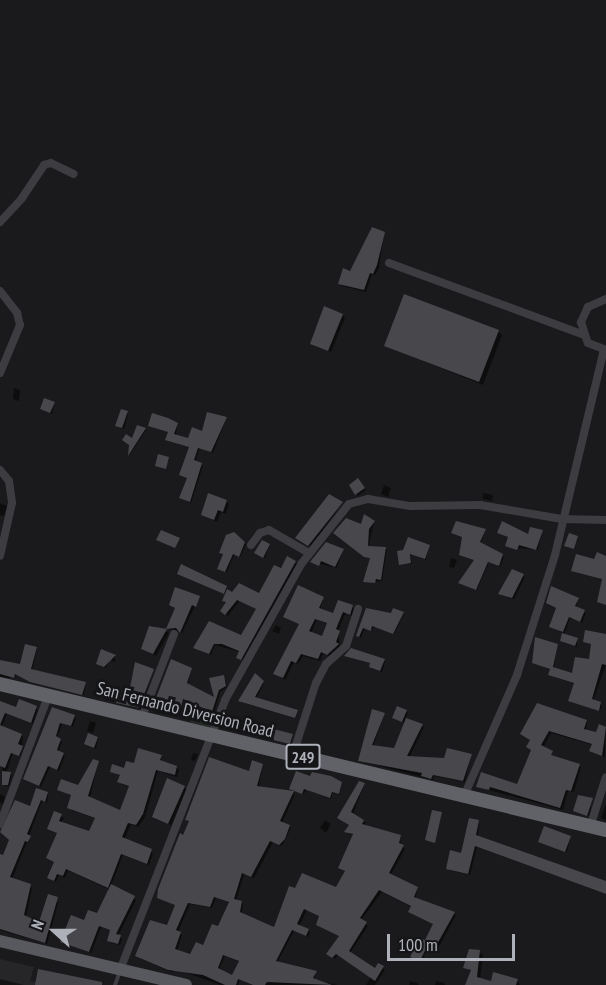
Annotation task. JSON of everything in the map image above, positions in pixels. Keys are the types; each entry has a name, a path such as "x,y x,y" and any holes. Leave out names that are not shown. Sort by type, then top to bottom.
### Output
{"highway":[{"name":"San Fernando Diversion Road","path":"0,684 606,830"}],"main road":[{"path":"0,941 186,985"}],"street":[{"path":"1,219 44,165 51,163 74,174"},
{"path":"389,262 582,334 588,343 605,350 555,555 532,618 517,675 464,795"},
{"path":"0,291 17,313 20,325 0,373"},
{"path":"582,334 584,311 592,303 606,299"},
{"path":"0,470 12,491 0,556"},
{"path":"120,970 225,700 309,553 349,504 361,499 410,506 480,505 562,519 606,520"},
{"path":"251,545 260,533 269,530 309,553"},
{"path":"293,754 316,683 326,664 346,646 358,609"},
{"path":"142,717 174,634"},
{"path":"0,824 48,696"},
{"path":"590,826 606,777"}],"lane":[{"path":"115,985 120,970"}],"shaded area":[{"path":"194,708 220,715 216,729 190,722"},
{"path":"0,959 34,967 30,981 48,985 0,985"}],"building":[{"path":"372,227 385,232 377,265 373,274 370,273 364,290 338,284 343,268 350,271"},
{"path":"404,294 499,330 479,382 384,346"},
{"path":"324,306 343,314 328,351 310,344"},
{"path":"44,398 55,402 50,413 40,409"},
{"path":"121,409 128,411 122,428 115,426"},
{"path":"207,412 227,417 211,452 198,448 194,460 202,463 190,502 179,498 187,478 179,475 189,447 165,440 168,432 148,426 152,413 178,423 174,434 188,438 192,427 202,431"},
{"path":"137,425 146,428 128,456 129,445 122,440 126,434 132,438"},
{"path":"158,454 169,457 166,469 155,466"},
{"path":"358,478 365,488 355,495 349,485"},
{"path":"208,493 227,500 223,512 218,510 214,520 201,515"},
{"path":"329,494 343,502 308,546 295,538"},
{"path":"364,514 375,521 369,529 368,546 386,547 381,580 376,579 375,583 363,582 370,558 364,557 333,533 346,518 361,524"},
{"path":"456,521 486,529 480,542 503,554 499,566 488,562 476,590 458,583 474,560 459,555 462,537 451,533"},
{"path":"502,521 528,534 530,527 543,530 536,550 519,545 517,550 505,546 508,537 497,533"},
{"path":"161,530 180,538 175,548 156,540"},
{"path":"234,532 245,542 239,557 233,554 225,572 217,569 223,554 219,553 226,535"},
{"path":"569,533 578,536 574,549 564,546"},
{"path":"408,537 430,545 425,559 410,554 411,563 399,565 397,551 403,550"},
{"path":"262,540 270,544 263,558 254,553"},
{"path":"326,542 344,549 335,567 321,561 319,566 310,562"},
{"path":"597,552 606,556 606,605 597,602 602,579 571,571 576,554 594,559"},
{"path":"287,556 296,561 241,660 236,658 239,651 222,644 214,644 209,654 193,648 209,621 241,635 256,609 237,600 225,615 220,611 226,602 222,601 227,589 232,592 239,583 259,593 274,565 281,568"},
{"path":"181,564 227,586 224,594 177,574"},
{"path":"512,569 524,574 512,598 498,594"},
{"path":"298,585 324,597 319,608 333,613 338,600 353,605 350,615 343,612 336,629 340,631 336,642 339,644 327,655 321,652 318,659 301,654 296,663 291,661 283,678 273,674 299,624 283,617","holes":["315,619 327,623 322,636 309,631"]},
{"path":"551,586 579,598 575,606 585,610 580,622 569,617 563,632 549,627 556,608 546,603"},
{"path":"175,587 200,596 196,607 192,605 180,633 176,628 166,629 175,608 169,605"},
{"path":"366,608 391,613 393,608 404,612 393,634 372,626 371,631 363,628 359,637 356,636"},
{"path":"149,626 167,629 153,654 141,649"},
{"path":"585,630 606,634 606,665 602,664 592,699 601,702 599,711 568,701 574,683 548,675 550,669 532,663 535,637 558,644 553,667 572,673 575,657 589,659 591,644 583,642"},
{"path":"562,633 578,638 575,646 560,641"},
{"path":"25,644 37,647 31,669 86,682 82,695 30,682 15,674 14,678 0,674 0,660 20,664"},
{"path":"351,648 385,659 380,671 369,667 370,663 344,656"},
{"path":"101,649 116,655 104,667 96,664"},
{"path":"171,659 192,668 187,683 214,697 209,678 224,675 226,686 219,690 212,712 183,699 180,714 151,711"},
{"path":"135,662 154,669 139,708 116,703 120,690 129,693"},
{"path":"255,673 264,681 255,697 298,710 295,718 238,701"},
{"path":"19,699 37,706 31,723 5,713 0,725 0,701 16,707"},
{"path":"537,703 587,720 584,729 596,732 599,724 606,727 602,756 589,751 592,744 549,731 541,745 553,751 551,755 580,764 571,791 566,790 560,808 490,787 489,790 476,787 481,772 517,784 531,750 526,747 530,740 520,734"},
{"path":"397,706 407,710 402,722 392,718"},
{"path":"52,707 75,715 71,726 60,723 56,736 61,739 57,750 64,753 57,770 48,766 39,786 23,779"},
{"path":"372,709 385,713 372,745 394,748 406,718 423,724 407,756 444,758 447,748 472,754 463,781 433,775 431,779 421,776 422,773 358,761"},
{"path":"246,722 293,734 290,744 252,735 244,730"},
{"path":"0,725 22,734 18,744 23,746 19,756 11,753 5,768 0,766"},
{"path":"88,733 98,737 94,748 84,744"},
{"path":"138,748 162,755 160,760 177,766 175,775 156,770 143,814 136,825 128,823 122,837 152,849 147,864 121,854 108,888 66,869 63,876 57,874 54,881 47,878 54,862 46,858 57,833 47,829 54,811 62,814 59,821 89,831 95,818 67,808 71,795 57,790 61,779 78,785 93,759 99,761 88,796 120,810 129,786 117,782 120,775 110,772 112,764 124,768 126,761 134,763"},
{"path":"209,757 249,771 252,760 263,764 257,786 294,791 280,821 290,825 285,839 279,845 270,841 251,877 242,873 234,899 242,901 240,912 274,927 289,886 295,888 302,873 336,887 345,871 338,868 353,834 344,832 349,825 337,818 359,781 365,783 351,812 364,820 362,824 401,835 399,843 404,845 389,873 418,887 414,897 455,912 436,946 425,940 433,924 408,912 411,906 379,890 360,918 367,922 349,951 375,968 378,963 384,966 375,981 336,954 332,958 326,954 339,936 316,925 319,916 304,909 297,924 309,929 306,936 292,930 276,961 317,971 313,978 332,985 267,982 265,985 253,985 238,979 236,985 225,985 203,975 168,970 135,956 150,920 167,925 175,905 157,898 158,889 180,833 183,835 189,821 185,820","holes":["214,897 229,902 218,926 212,924 203,945 196,942 190,954 175,949 181,932 176,930 188,903 210,907","223,955 239,961 232,975 218,968"]},
{"path":"2,771 11,772 8,785 2,785"},
{"path":"296,771 310,776 312,772 331,776 342,782 339,794 332,792 330,798 304,789 302,794 289,789"},
{"path":"167,778 185,786 168,824 152,817"},
{"path":"36,788 48,792 45,802 41,800 27,834 31,836 28,842 25,841 10,877 31,884 24,915 39,922 48,894 58,897 45,943 0,929 0,854 3,855 9,840 0,832 15,800 30,806"},
{"path":"578,795 593,798 587,816 573,811"},
{"path":"432,810 442,812 435,843 425,840"},
{"path":"469,818 479,820 476,835 606,881 606,894 475,846 468,874 446,869 450,850 461,853"},
{"path":"544,826 571,836 565,852 538,842"},
{"path":"111,884 135,896 116,934 121,935 118,944 107,941 110,930 99,926 89,952 60,942 71,915 84,920 88,910 97,913"},
{"path":"419,938 429,942 420,961 410,957"},
{"path":"469,949 480,950 477,977 491,981 493,972 518,979 516,985 465,985 471,970 463,968"},
{"path":"38,969 102,982 102,985 35,985"}]}
